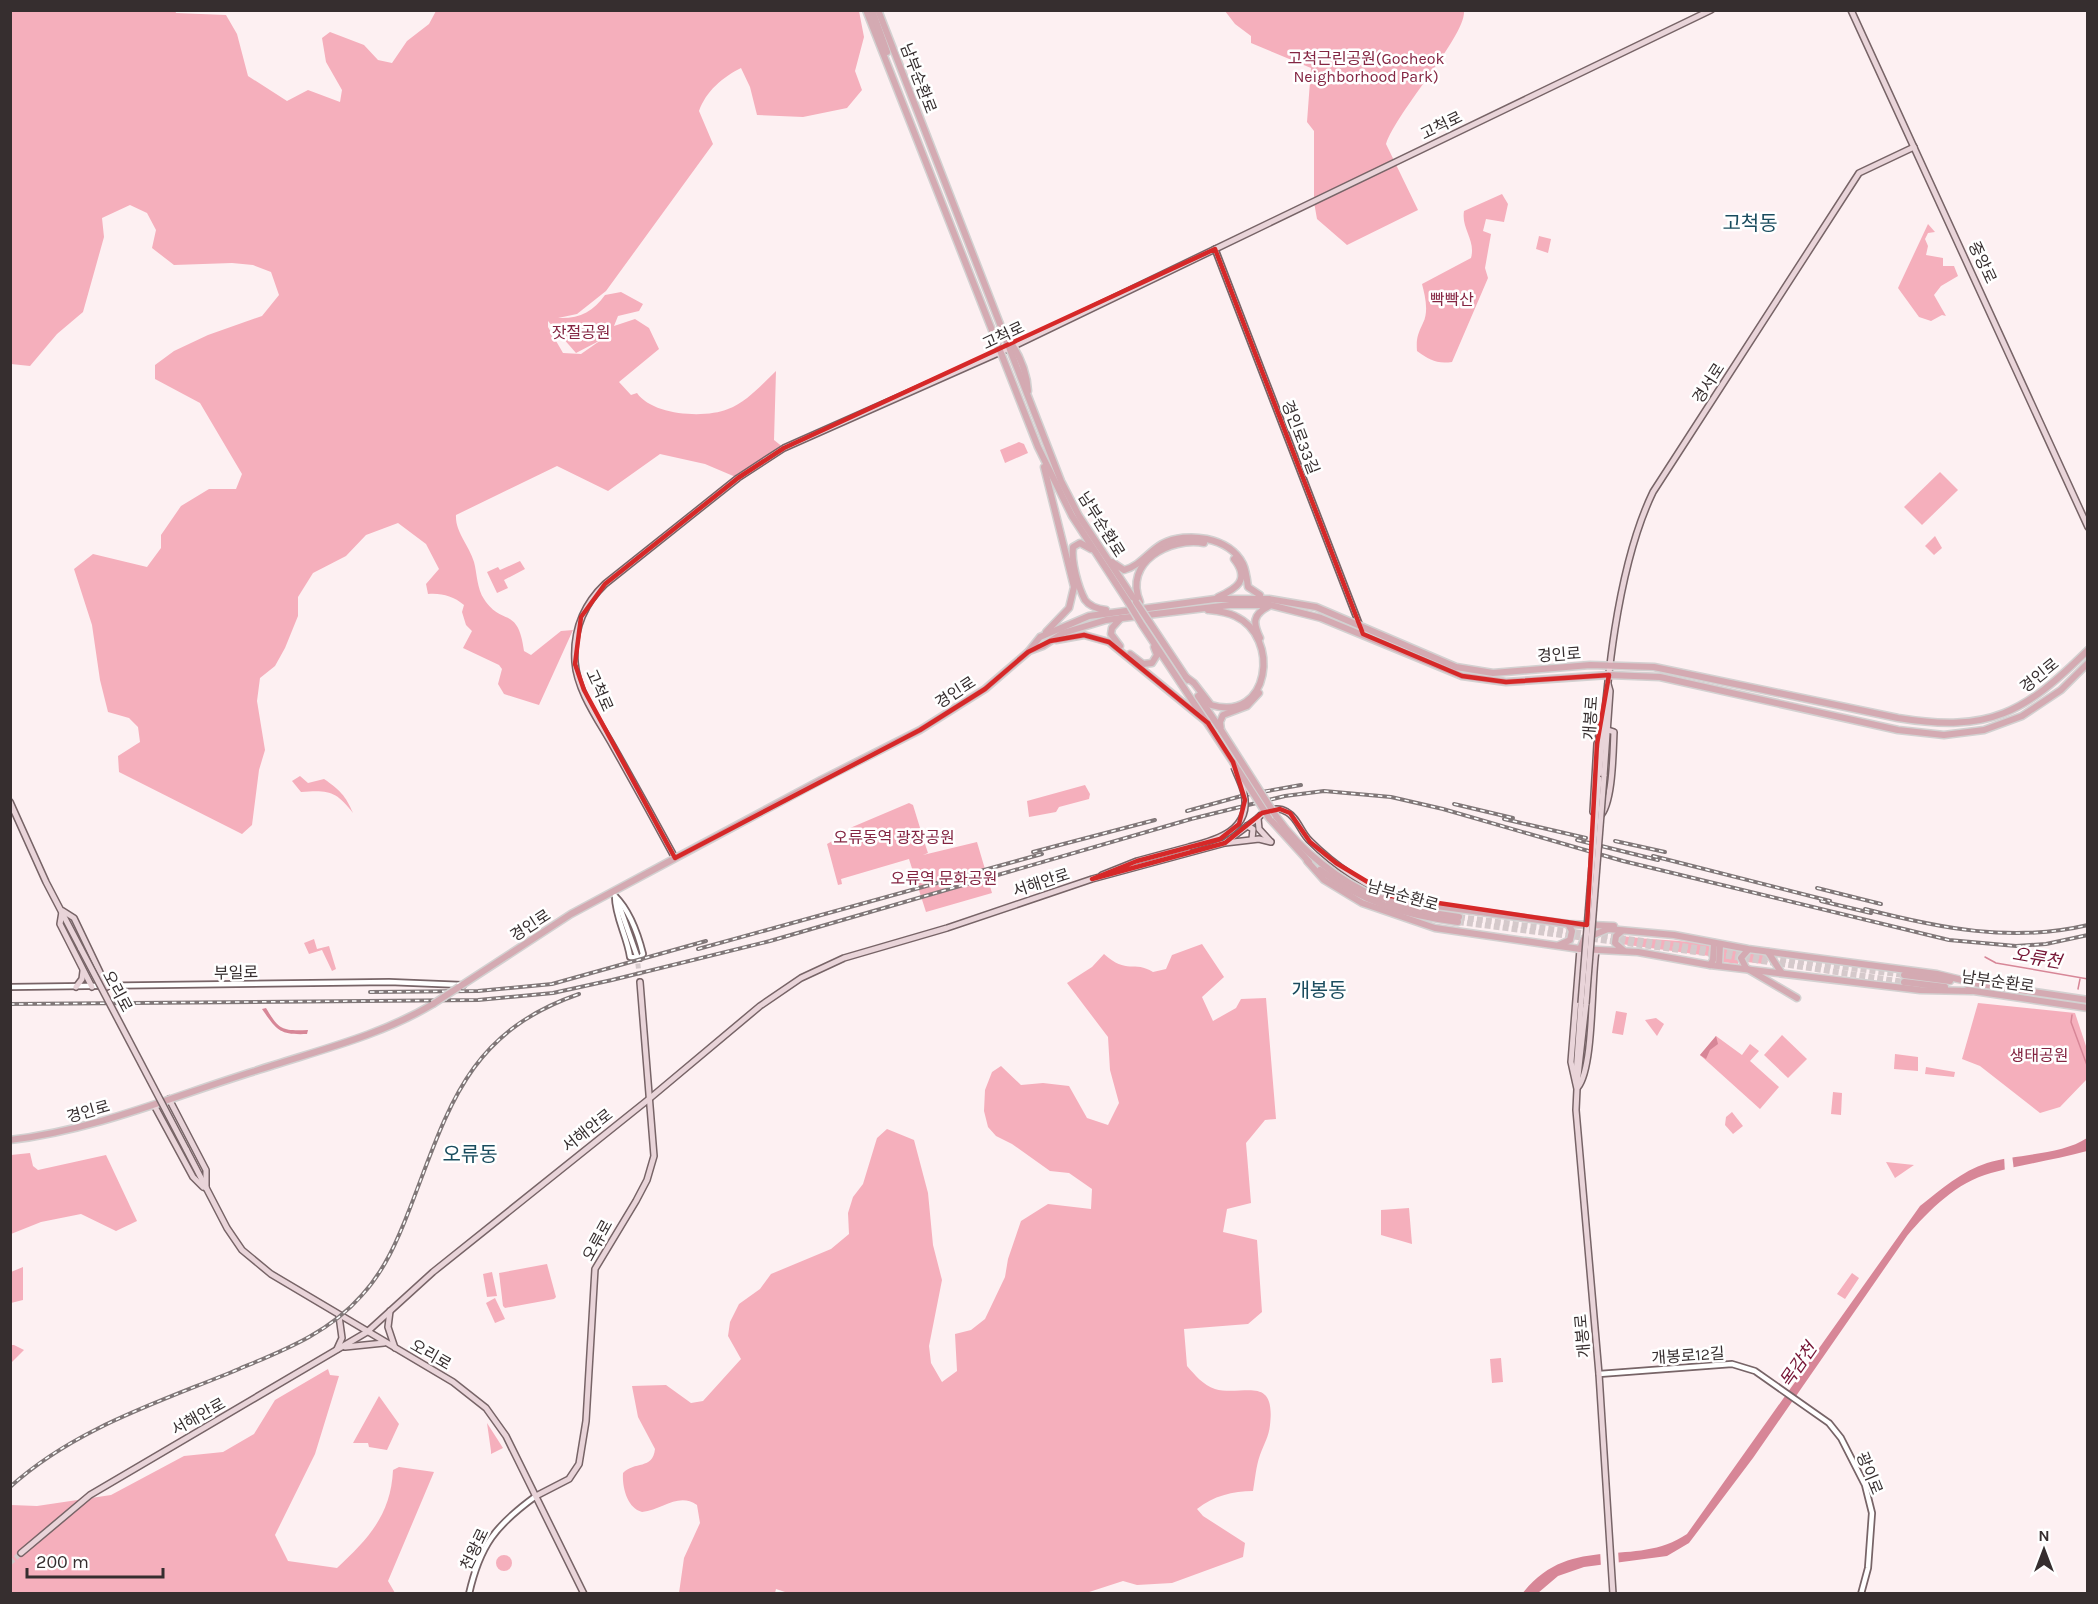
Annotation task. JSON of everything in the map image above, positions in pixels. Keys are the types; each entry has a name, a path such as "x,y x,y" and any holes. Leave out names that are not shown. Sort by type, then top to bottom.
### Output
{"main road":[{"name":"남부순환로","path":"866,10 1061,481 1098,550"},
{"name":"남부순환로","path":"872,10 895,78"},
{"name":"고척로","path":"675,858 599,720 575,664 575,634 591,598 738,478 783,448 1008,349 1711,10"},
{"name":"중앙로","path":"1851,10 2088,527"},
{"name":"남부순환로","path":"880,13 1008,349 1038,447 1072,516 1098,550 1148,620 1221,730 1273,817 1303,847 1354,887 1378,898 1419,911 1458,919 1405,913 1355,895 1307,861 1273,817 1233,762 1152,641 1142,625 1135,602"},
{"name":"경서로","path":"1608,684 1631,555 1653,492 1858,173 1914,147"},
{"path":"1038,447 1053,494 1074,587 1069,608 1040,637"},
{"path":"1113,611 1095,609 1085,601 1072,550 1076,544 1085,544 1098,550 1124,570 1138,564 1153,550 1175,538 1207,539 1237,555 1243,564 1248,587 1269,602 1256,614 1254,620 1267,658 1266,680 1255,699 1247,706 1223,715 1220,722 1221,730"},
{"path":"1135,602 1135,585 1141,569 1157,552 1186,541 1218,547 1238,564 1241,576 1237,588 1215,599"},
{"name":"경인로","path":"10,1140 53,1135 154,1105 343,1044 413,1016 571,914 614,894 675,858 920,730 985,689 1028,651 1040,637 1065,624 1113,611 1215,599 1316,607 1456,666 1474,671 1492,673 1590,665 1670,669 1898,718 1956,723 2001,714 2036,697 2088,650"},
{"name":"경인로","path":"1028,651 1091,623 1269,602 1363,634 1462,676 1506,682 1609,675 1660,676 1898,730 1956,735 2010,722 2031,711 2061,690 2088,663"},
{"path":"1186,677 1194,683 1211,705 1229,708 1253,696 1264,671 1260,648 1246,623 1228,613 1198,609"},
{"path":"1122,618 1112,628 1112,639 1143,664 1156,660 1152,641"},
{"path":"1050,641 1084,635 1108,642 1208,723"},
{"name":"개봉로","path":"1608,684 1602,724 1601,778 1576,1110 1599,1374 1613,1593"},
{"name":"개봉로","path":"1601,778 1608,730 1610,691 1608,684"},
{"path":"1602,724 1597,744 1593,812 1600,816 1604,813 1610,786 1614,732 1608,730"},
{"path":"1092,879 1118,867 1220,839 1239,824 1245,800 1233,762"},
{"name":"오리로","path":"10,802 46,882 206,1190 242,1250 271,1274 453,1382 486,1408 506,1436 584,1593"},
{"path":"1225,843 1270,810 1284,810 1295,818 1310,842 1336,863 1391,896 1417,903"},
{"name":"서해안로","path":"21,1553 90,1495 367,1332 433,1272 650,1099 775,995 828,964 1092,879 1225,843 1252,839 1271,842 1259,830 1258,818"},
{"path":"1247,826 1254,832 1252,839"},
{"path":"1307,861 1324,880 1346,894 1395,915 1435,928 1555,946 1596,951 1623,950 1710,964 1920,990 1971,991"},
{"path":"1378,898 1568,924 1596,924 1656,934"},
{"path":"92,987 60,924 62,910 74,918 107,987"},
{"path":"1555,946 1570,940 1572,931 1568,924"},
{"path":"1577,1089 1571,1062 1580,949 1584,939 1601,930 1701,939 1717,944 1767,952 1937,974 1970,982"},
{"path":"1622,931 1616,936 1615,943 1623,950"},
{"path":"1710,964 1717,944"},
{"path":"1717,944 1719,965"},
{"path":"1748,949 1741,958 1746,968 1797,998"},
{"path":"1577,1089 1583,1081 1596,951"},
{"path":"1767,952 1781,972"},
{"path":"79,961 88,964 92,955"},
{"path":"1765,970 1773,958"},
{"path":"76,987 82,979 83,969"},
{"name":"남부순환로","path":"2088,1000 1970,982 1904,978 1971,991 2088,1008"},
{"name":"오류로","path":"536,1496 569,1479 579,1464 587,1400 595,1269 647,1180 654,1156 640,982"},
{"name":"개봉로","path":"1583,1004 1584,1053"},
{"name":"오리로","path":"169,1099 206,1170 206,1190"},
{"name":"오리로","path":"154,1105 192,1177 206,1190"},
{"path":"390,1311 389,1333 396,1349"},
{"path":"336,1352 342,1338 339,1316"},
{"path":"343,1347 385,1343"}],"street":[{"name":"경인로33길","path":"1215,249 1363,634"},
{"path":"614,894 624,908 641,945 643,954 640,958 630,957 627,939 615,909 614,894"},
{"path":"614,894 628,925 637,956"},
{"name":"부일로","path":"10,987 389,982 461,986"},
{"name":"개봉로12길","path":"1599,1374 1732,1364 1755,1371 1810,1409"},
{"name":"광이로","path":"1810,1409 1841,1438 1864,1485 1872,1513 1868,1568 1861,1593"},
{"name":"천왕로","path":"469,1593 481,1554 496,1529 536,1496"}],"highlighted area":[{"path":"1215,249 1363,634 1462,676 1506,682 1609,675 1597,744 1587,925 1391,896 1336,863 1310,842 1290,813 1280,809 1262,813 1225,843 1092,879 1137,861 1220,839 1239,824 1245,800 1233,762 1208,723 1109,642 1084,635 1050,641 1028,652 985,689 920,730 675,858 584,690 575,664 581,617 605,584 738,478 784,448"}],"green space":[{"name":"잣절공원","path":"175,10 176,13 226,15 237,34 248,76 287,101 308,90 340,102 342,90 326,62 322,38 330,32 364,45 378,60 392,63 407,41 429,24 436,11 859,11 864,37 855,71 862,90 847,108 803,117 757,115 750,87 741,68 728,76 706,97 699,111 713,144 606,291 577,314 558,318 579,316 596,306 605,295 621,292 643,304 639,311 618,316 614,326 635,319 649,328 659,349 619,382 631,395 637,393 654,406 666,410 706,414 728,409 748,397 776,371 774,440 784,448 738,478 705,464 660,454 608,491 557,466 456,515 460,533 474,562 484,599 518,627 524,651 531,655 561,631 573,630 539,705 504,694 498,684 502,669 499,665 463,648 472,631 466,625 462,612 464,605 447,596 428,594 426,584 439,569 426,544 398,523 366,535 346,556 313,573 298,597 298,616 285,648 275,666 260,678 257,701 265,750 259,770 252,825 242,834 119,772 118,756 140,742 138,727 129,718 108,712 100,680 92,625 74,569 93,554 147,567 161,548 161,535 181,506 209,489 236,489 242,474 200,403 155,379 155,365 174,351 208,335 262,316 279,295 271,272 253,265 232,263 174,265 152,248 156,230 147,213 130,205 102,218 104,237 83,312 57,334 30,366 11,364 10,11","holes":["548,321 576,353 601,340 581,354 563,353 548,327"]},
{"name":"고척근린공원(Gocheok Neighborhood Park)","path":"1225,11 1464,11 1462,22 1454,38 1404,112 1386,144 1418,210 1347,245 1317,219 1314,202 1314,131 1307,122 1311,68 1251,43 1251,36 1235,24"},
{"name":"빡빡산","path":"1502,194 1508,204 1504,222 1486,219 1483,231 1491,234 1485,268 1488,278 1452,362 1433,361 1417,351 1418,336 1426,314 1422,284 1471,258 1472,246 1464,211"},
{"path":"1928,224 1935,232 1928,233 1925,239 1928,246 1926,255 1943,258 1943,266 1954,266 1958,276 1941,286 1934,295 1946,316 1942,315 1931,321 1919,317 1898,288"},
{"path":"1539,236 1551,239 1548,253 1536,249"},
{"path":"1019,442 1024,444 1028,453 1005,463 1000,450"},
{"path":"1940,472 1958,490 1922,525 1904,507"},
{"path":"1935,536 1942,548 1934,555 1925,546"},
{"path":"520,561 525,569 504,580 508,588 497,593 487,572 498,567 500,570"},
{"path":"300,776 308,783 324,779 345,797 353,813 336,796 319,791 301,792 292,781"},
{"path":"1085,785 1090,794 1089,799 1059,807 1056,812 1029,817 1027,801"},
{"path":"909,803 913,805 921,831 928,835 923,838 928,853 923,855 977,842 992,893 926,912 909,859 841,879 842,884 838,885 827,844 840,837 848,838 850,828"},
{"path":"1621,936 1709,944 1712,949 1709,956 1621,944 1618,941"},
{"path":"314,939 317,949 329,946 336,969 332,971 322,950 309,954 304,943"},
{"path":"1202,944 1224,977 1202,997 1213,1021 1236,1008 1241,999 1266,998 1276,1119 1265,1120 1246,1143 1251,1203 1227,1209 1223,1232 1257,1240 1262,1312 1248,1324 1184,1329 1187,1366 1207,1385 1225,1391 1255,1390 1268,1399 1269,1429 1259,1459 1253,1491 1224,1495 1197,1509 1203,1516 1245,1543 1243,1557 1172,1583 1137,1585 1123,1581 1086,1593 791,1594 776,1589 775,1593 679,1593 684,1558 700,1523 697,1505 683,1500 642,1512 629,1502 623,1484 623,1473 627,1469 651,1460 655,1449 638,1417 632,1386 666,1385 691,1403 703,1401 741,1359 728,1336 730,1322 739,1304 760,1289 771,1274 831,1249 849,1234 848,1213 853,1197 863,1184 877,1138 887,1129 914,1140 928,1193 933,1245 942,1280 929,1346 931,1363 942,1382 957,1371 955,1334 971,1330 985,1319 1005,1277 1008,1259 1021,1221 1048,1204 1091,1209 1092,1189 1069,1173 1050,1171 1012,1144 996,1136 988,1127 984,1111 985,1090 992,1072 1001,1066 1021,1085 1043,1083 1069,1086 1087,1118 1108,1125 1119,1103 1110,1070 1108,1037 1067,983 1092,967 1104,954 1119,964 1141,967 1153,972 1166,969 1172,955"},
{"path":"1724,947 1742,949 1738,955 1738,964 1722,962"},
{"path":"1747,953 1764,955 1768,962 1764,964 1747,962 1744,959"},
{"name":"생태공원","path":"1978,1003 2075,1013 2087,1049 2087,1079 2060,1107 2040,1113 1980,1066 1962,1059"},
{"path":"1616,1011 1627,1013 1623,1035 1612,1033"},
{"path":"1656,1018 1664,1024 1657,1036 1645,1020"},
{"path":"1782,1035 1807,1059 1788,1078 1764,1055"},
{"path":"1716,1036 1742,1055 1750,1044 1759,1051 1750,1061 1779,1087 1760,1109 1700,1055"},
{"path":"1895,1054 1918,1057 1918,1071 1894,1069"},
{"path":"1926,1067 1955,1072 1954,1077 1925,1074"},
{"path":"1833,1092 1842,1093 1841,1115 1831,1114"},
{"path":"1732,1112 1743,1126 1733,1134 1725,1125 1726,1117"},
{"path":"30,1153 33,1166 38,1170 106,1155 137,1221 116,1231 81,1214 41,1222 11,1234 11,1155"},
{"path":"1886,1162 1914,1165 1895,1178"},
{"path":"1409,1208 1412,1244 1381,1235 1381,1210"},
{"path":"547,1264 556,1297 554,1299 505,1308 503,1306 499,1273"},
{"path":"23,1267 23,1300 11,1303 11,1272"},
{"path":"492,1272 497,1296 487,1297 483,1274"},
{"path":"1852,1273 1859,1278 1845,1299 1837,1294"},
{"path":"495,1298 505,1319 495,1323 486,1303"},
{"path":"11,1345 24,1350 11,1363"},
{"path":"1501,1358 1503,1382 1492,1383 1490,1359"},
{"path":"328,1369 330,1375 339,1376 315,1454 275,1535 288,1561 337,1568 359,1547 383,1513 388,1500 393,1470 399,1467 434,1472 388,1581 395,1593 11,1594 11,1505 37,1506 111,1495 184,1456 223,1452 254,1434 275,1400"},
{"path":"379,1396 399,1424 387,1450 369,1447 368,1443 353,1443"},
{"path":"487,1423 503,1448 491,1454 491,1451"},
{"path":"504,1555 510,1557 512,1563 510,1569 504,1571 498,1569 496,1563 498,1557"}],"shaded area":[{"path":"266,1008 274,1021 282,1028 308,1030 307,1034 291,1034 280,1030 262,1009"},
{"path":"1716,1036 1718,1044 1710,1050 1706,1059 1700,1055"},
{"name":"목감천","path":"2087,1138 2087,1151 1979,1177 1955,1190 1925,1216 1907,1236 1753,1458 1689,1543 1667,1556 1584,1567 1558,1576 1538,1593 1522,1594 1541,1575 1561,1563 1582,1557 1646,1550 1667,1544 1687,1534 1920,1206 1978,1166 2065,1148"}],"pier":[{"path":"2012,1154 2014,1171 2005,1173 2004,1156"},
{"path":"1600,1549 1618,1549 1619,1567 1601,1568"}],"waterway":[{"name":"오류천","path":"1985,957 1996,963 2088,979"},
{"path":"2078,989 2080,979"},
{"path":"2072,1015 2071,1022 2088,1068"}],"tunnel":[{"path":"1459,917 1904,975"},
{"path":"1458,922 1728,956 1904,982"},
{"path":"637,956 640,982"},
{"path":"10,1563 21,1553"}],"railway":[{"path":"1187,811 1245,795 1301,785"},
{"path":"10,1004 478,1000 553,993 770,941 1191,819 1285,796 1324,791 1391,797 1443,809 1623,861 1949,940 2016,946 2046,944 2088,935"},
{"path":"1454,804 1513,818"},
{"path":"1504,819 1586,838"},
{"path":"1033,852 1155,820"},
{"path":"1577,840 1658,860"},
{"path":"1615,841 1665,852"},
{"path":"698,949 1042,854"},
{"path":"1653,856 1830,901"},
{"path":"1817,888 1881,904"},
{"path":"1821,901 1871,913"},
{"path":"1865,909 1920,922 1976,931 2032,933 2088,925"},
{"path":"370,992 478,991 552,984 706,941"},
{"path":"10,1487 35,1466 90,1432 289,1347 320,1330 349,1308 378,1275 390,1254 437,1137 467,1078 487,1052 511,1030 541,1010 579,994"}],"district":[{"name":"고척동","path":"1750,223"},
{"name":"개봉동","path":"1319,990"},
{"name":"오류동","path":"470,1154"}],"park label":[{"name":"오류동역 광장공원","path":"894,837"},
{"name":"오류역 문화공원","path":"944,878"}]}
